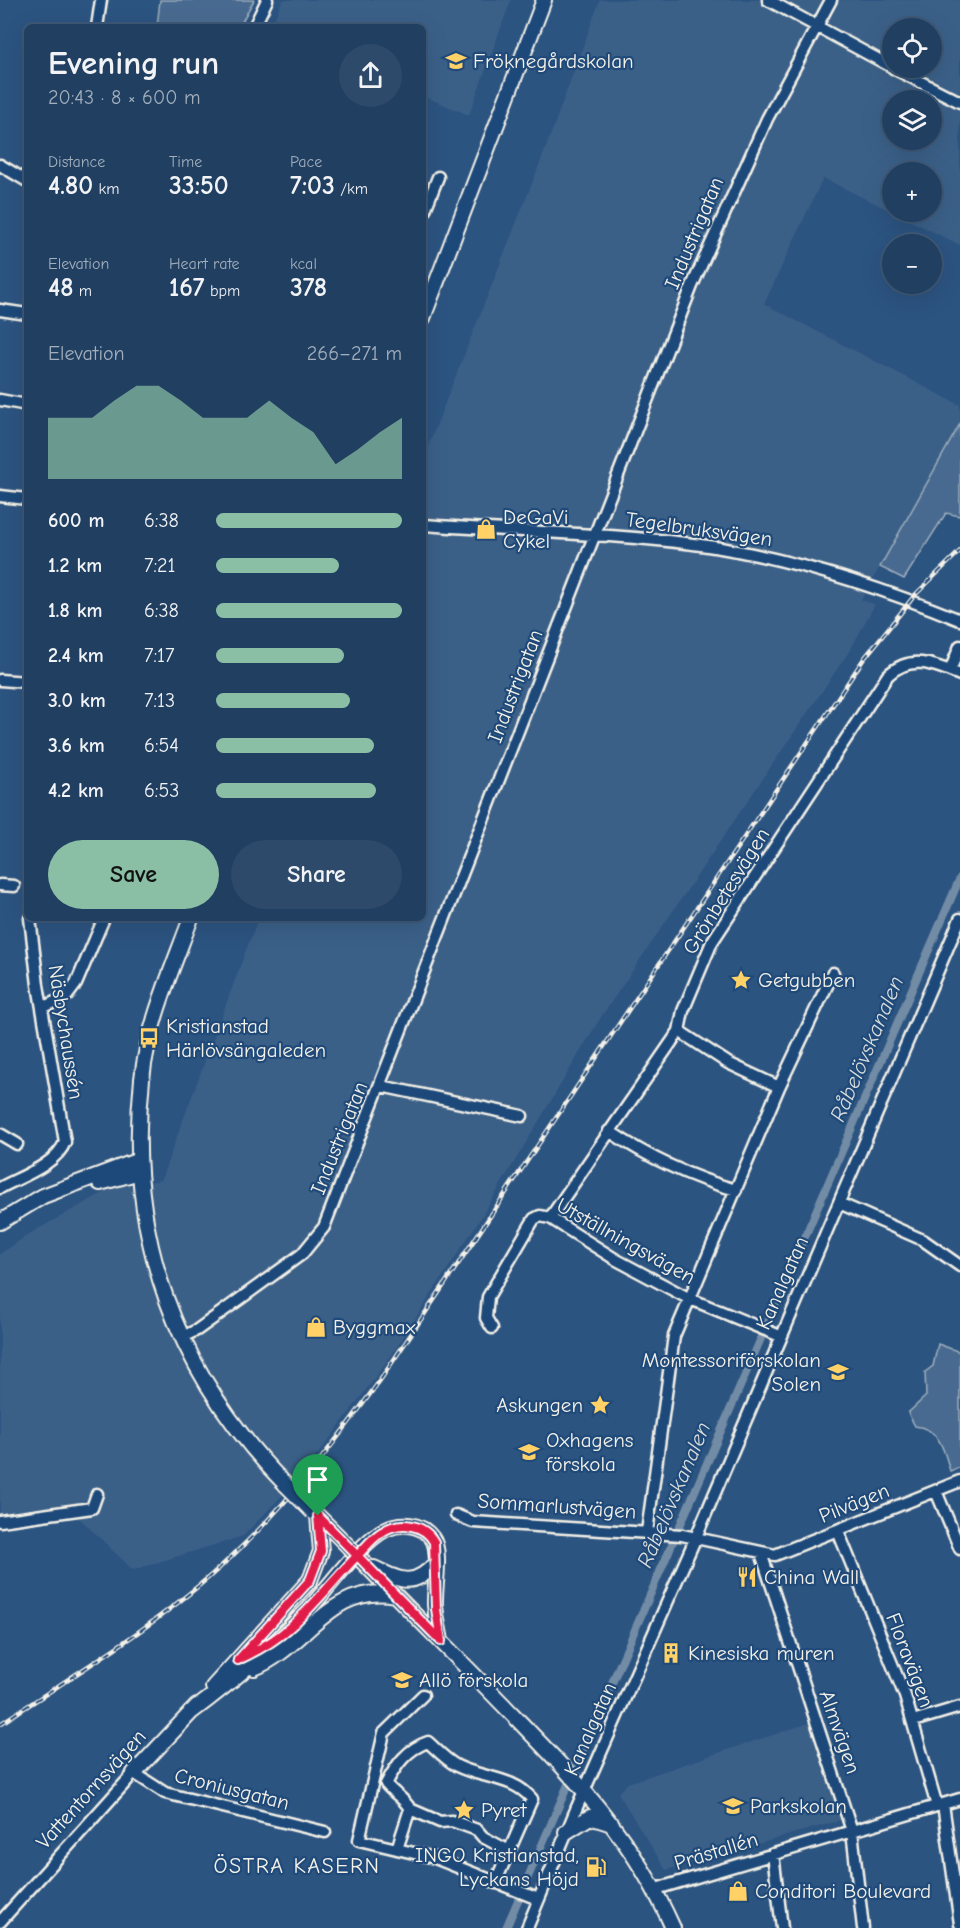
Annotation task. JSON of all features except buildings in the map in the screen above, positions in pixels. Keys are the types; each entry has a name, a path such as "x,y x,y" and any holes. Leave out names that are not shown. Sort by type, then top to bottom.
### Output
{"main road":[{"path":"426,310 544,0"},
{"path":"190,921 149,1038 142,1078 140,1166 152,1258 164,1298 182,1337 233,1424 286,1485 585,1788 615,1826 656,1889 673,1928"},
{"path":"0,1222 43,1197 140,1166"},
{"path":"242,1665 310,1580 321,1551 315,1514"},
{"name":"Vattentornsvägen","path":"134,1773 190,1713 242,1665 273,1642 308,1610 375,1537 387,1529 407,1525 422,1529 434,1542 436,1609 441,1641"},
{"path":"364,1563 407,1580 420,1578 436,1563"},
{"path":"242,1665 265,1663 310,1626 353,1597 375,1592 395,1595"},
{"path":"566,1832 590,1817 615,1826"}],"street":[{"path":"97,24 101,0"},
{"path":"255,24 267,0"},
{"path":"768,0 815,28 882,62"},
{"name":"Industrigatan","path":"182,1337 197,1330 293,1261 316,1239 324,1227 692,286 767,118 831,0"},
{"path":"913,78 960,102"},
{"path":"0,165 24,179"},
{"path":"426,207 438,177"},
{"path":"0,310 24,314"},
{"path":"0,400 24,404"},
{"path":"0,496 24,499"},
{"name":"Tegelbruksvägen","path":"426,525 595,535 709,546 774,559 847,579 960,620"},
{"name":"Grönbetesvägen","path":"550,1218 679,1031 683,1011 712,942 888,675 900,664 911,661 955,673 960,646"},
{"path":"0,680 24,682"},
{"path":"0,885 14,886"},
{"name":"Kanalgatan","path":"527,1928 566,1832 696,1537 960,918"},
{"name":"Näsbychaussén","path":"0,1188 50,1161 61,1150 65,1138 42,1008 30,921"},
{"path":"42,1008 67,996 76,984 103,921"},
{"path":"647,1532 674,1336 688,1298 779,1087 833,973"},
{"path":"679,1031 728,1063 779,1087"},
{"path":"381,1086 522,1116"},
{"path":"609,1131 641,1153 672,1169 736,1190"},
{"path":"0,1134 17,1144"},
{"path":"839,1203 923,1240 960,1266"},
{"name":"Utställningsvägen","path":"492,1328 486,1318 488,1297 534,1219 540,1216 550,1218 615,1259 688,1298 780,1336"},
{"name":"Pilvägen","path":"761,1553 775,1555 960,1481"},
{"path":"936,1491 960,1549"},
{"path":"0,1521 92,1508 97,1494"},
{"name":"Sommarlustvägen","path":"456,1515 472,1521 682,1535 761,1553"},
{"name":"Floravägen","path":"838,1531 905,1696 940,1805 960,1924"},
{"name":"Almvägen","path":"761,1553 852,1831 863,1928"},
{"path":"423,1695 384,1733 359,1840 435,1858 538,1899"},
{"path":"913,1721 960,1707"},
{"path":"495,1883 532,1799 522,1786 476,1774 454,1765 428,1742 416,1746 395,1767 386,1784 395,1795 405,1799 410,1809 440,1822 452,1821 477,1830 483,1837 509,1851"},
{"name":"Croniusgatan","path":"134,1773 165,1793 325,1832"},
{"name":"Vattentornsvägen","path":"0,1922 134,1773"},
{"name":"Prästallén","path":"656,1889 960,1799"},
{"path":"397,1849 410,1809"},
{"path":"774,1854 782,1928"}],"shaded area":[{"path":"160,0 254,0 241,24 157,24"},
{"name":"Fröknegårdskolan","path":"283,0 511,0 469,115 426,97 426,24 271,24"},
{"path":"600,0 960,0 960,245 942,236 942,234 913,222 942,222 942,162 882,162 882,207 823,178 764,304 960,405 960,424 861,600 875,604 850,650 601,1017 482,1216 391,1356 305,1472 243,1536 133,1570 67,1506 0,1517 0,1254 31,1233 112,1188 161,1180 257,921 426,921 426,451 544,153"},
{"path":"960,424 960,516 946,513 904,579 880,567"},
{"path":"938,1344 960,1352 960,1467 950,1471 940,1442 930,1431 915,1426 908,1413 926,1396 925,1372 933,1366"},
{"name":"Parkskolan","path":"812,1722 845,1819 666,1870 618,1793 628,1783"}],"waterway":[{"name":"Råbelövskanalen","path":"506,1928 960,878"}],"railway":[{"path":"0,1724 118,1646 176,1604 229,1559 310,1473 381,1379 863,660 915,595 960,551"}],"place":[{"name":"Fröknegårdskolan","path":"456,61"},
{"name":"DeGaVi Cykel","path":"486,529"},
{"name":"Getgubben","path":"741,980"},
{"name":"Kristianstad Härlövsängaleden","path":"149,1038"},
{"name":"Byggmax","path":"316,1327"},
{"name":"Montessoriförskolan Solen","path":"838,1372"},
{"name":"Askungen","path":"600,1405"},
{"name":"Oxhagens förskola","path":"529,1452"},
{"name":"China Wall","path":"747,1577"},
{"name":"Kinesiska muren","path":"671,1653"},
{"name":"Allö förskola","path":"402,1680"},
{"name":"Parkskolan","path":"733,1806"},
{"name":"Pyret","path":"464,1810"},
{"name":"INGO Kristianstad, Lyckans Höjd","path":"596,1867"},
{"name":"Conditori Boulevard","path":"738,1891"}],"district":[{"name":"ÖSTRA KASERN","path":"297,1866"}],"route":[{"path":"318,1516 321,1551 310,1580 238,1660 273,1642 308,1610 333,1581 375,1537 387,1529 402,1525 422,1529 434,1542 436,1552 435,1601 441,1641 395,1595 364,1563 349,1547 318,1516"}]}
